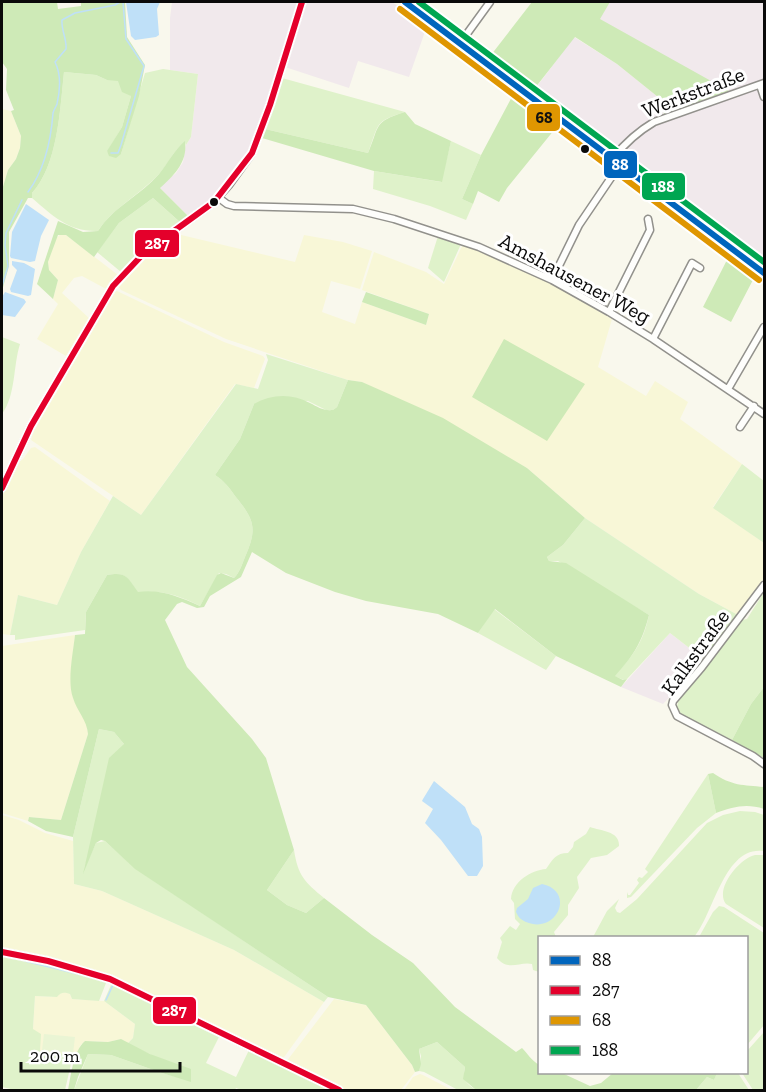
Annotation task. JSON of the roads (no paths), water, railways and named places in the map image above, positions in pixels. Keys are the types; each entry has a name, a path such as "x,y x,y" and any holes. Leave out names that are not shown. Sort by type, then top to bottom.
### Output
{"street":[{"path":"2,488 31,426 113,286 144,252 199,215 219,198 252,153 270,105 302,2"},
{"path":"405,2 765,273"},
{"path":"461,42 490,2"},
{"name":"Werkstraße","path":"613,158 637,131 654,122 762,84 765,97"},
{"path":"552,280 579,225 621,163"},
{"name":"Amshausener Weg","path":"219,198 234,206 353,209 394,219 479,247 552,280 609,312 765,414"},
{"path":"609,312 650,230 648,219"},
{"path":"653,339 692,263 700,268"},
{"path":"728,389 765,327"},
{"path":"740,427 754,406"},
{"name":"Kalkstraße","path":"765,585 672,705 677,716 765,764"},
{"path":"2,952 48,961 110,979 339,1090"}],"water":[{"path":"126,2 160,2 157,9 159,35 135,40 131,36"},
{"path":"26,204 49,220 41,236 35,261 30,262 10,256 12,232"},
{"path":"12,261 24,263 35,269 31,295 11,292 17,270 12,265"},
{"path":"5,292 24,299 26,302 15,317 2,315 2,297"},
{"path":"434,781 465,807 472,824 479,829 482,837 483,866 477,876 468,876 425,823 433,809 422,801"},
{"path":"542,884 552,888 558,895 560,903 558,911 554,918 546,923 526,922 518,916 517,908 528,899 533,888"}],"waterway":[{"path":"28,192 39,174 46,154 53,113 58,99 59,77 55,62 66,49 62,20 75,13 120,2"},
{"path":"111,153 118,153 144,66 126,39 123,2"},
{"path":"2,286 8,266 6,233 22,200"},
{"path":"2,956 16,959"},
{"path":"25,961 98,979"},
{"path":"62,962 110,976"},
{"path":"114,977 144,992"},
{"path":"113,984 169,1012"},
{"path":"106,1000 113,985"},
{"path":"176,1015 213,1033"}]}
